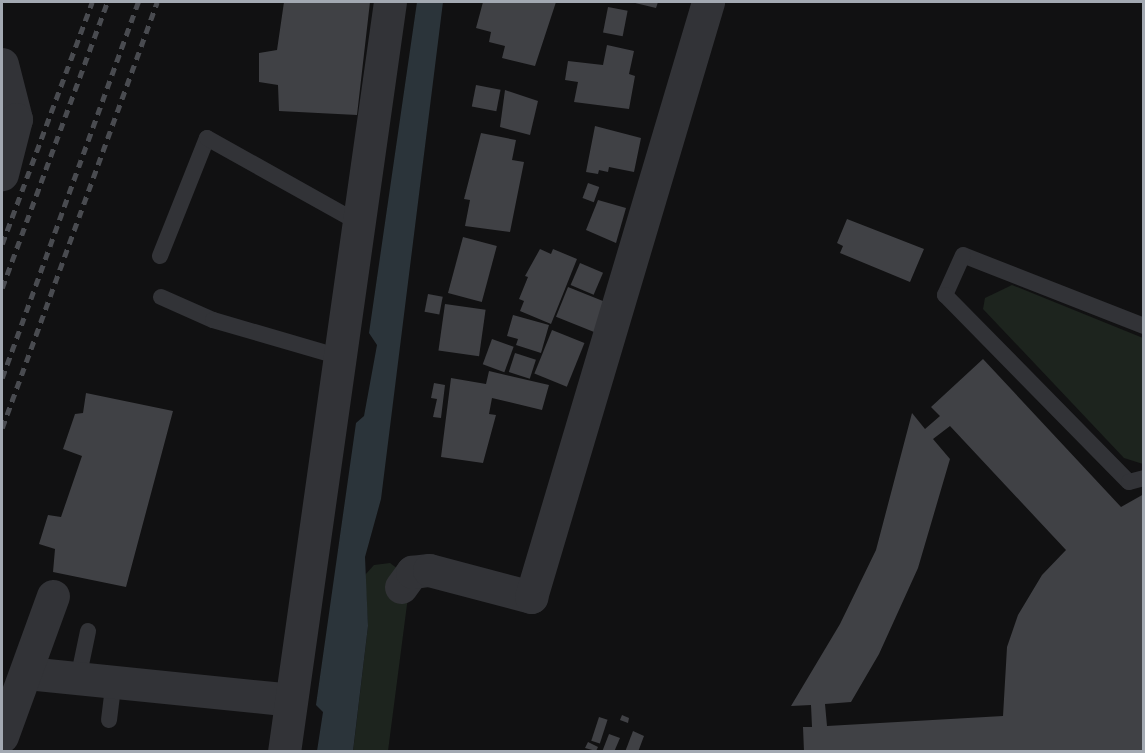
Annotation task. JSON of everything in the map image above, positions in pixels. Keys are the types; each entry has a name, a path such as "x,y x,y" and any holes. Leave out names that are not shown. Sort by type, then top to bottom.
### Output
{"street":[{"path":"284,752 390,2"},
{"path":"401,588 412,572 429,570 531,597 708,2"},
{"path":"2,64 16,119 2,174"},
{"path":"2,736 27,673 53,596"},
{"path":"27,673 291,700"}],"lane":[{"path":"160,256 207,138 359,223"},
{"path":"1143,326 963,255 945,295 1129,482 1143,478"},
{"path":"161,297 213,320 340,357"},
{"path":"78,679 88,631"},
{"path":"108,720 114,682"}],"shaded area":[{"path":"417,2 443,2 381,499 365,557 368,626 353,751 317,751 323,712 316,705 356,423 364,416 377,345 369,333"},
{"path":"1012,285 1143,338 1143,464 1124,458 983,309 985,298"},
{"path":"390,563 402,572 409,589 388,751 353,752 368,626 365,575 374,565"}],"building":[{"path":"284,2 370,2 357,115 279,111 278,85 259,82 259,53 277,50"},
{"path":"483,2 556,2 535,66 502,58 505,46 489,42 491,32 476,28"},
{"path":"631,2 658,2 656,8"},
{"path":"608,7 628,11 623,36 603,33"},
{"path":"607,45 634,51 629,74 635,76 629,109 574,102 578,82 565,80 568,61 603,65"},
{"path":"476,85 501,90 496,111 472,107"},
{"path":"505,90 538,101 530,135 500,127"},
{"path":"595,126 641,138 634,172 609,167 608,172 599,170 598,174 586,172"},
{"path":"481,133 516,140 512,160 524,162 510,232 465,226 470,200 464,199"},
{"path":"588,183 599,187 594,202 583,198"},
{"path":"598,200 626,208 616,243 586,230"},
{"path":"847,219 924,249 910,282 840,253 843,246 837,243"},
{"path":"463,237 497,246 482,302 448,293"},
{"path":"540,249 551,254 553,249 577,259 551,324 520,311 524,301 519,299 528,277 525,276"},
{"path":"580,263 603,273 594,295 571,285"},
{"path":"568,287 606,302 594,332 556,317"},
{"path":"428,294 443,297 439,315 425,312"},
{"path":"445,304 486,310 479,356 438,351"},
{"path":"513,315 549,325 541,353 516,345 518,339 507,336"},
{"path":"552,330 584,343 567,387 534,374"},
{"path":"492,339 514,347 504,372 483,364"},
{"path":"515,353 536,360 530,379 509,372"},
{"path":"983,359 1121,507 1144,494 1144,752 804,752 803,727 812,727 811,705 791,706 840,624 876,550 912,413 925,429 940,416 931,407","holes":["950,426 1066,550 1042,575 1018,615 1007,647 1003,716 827,726 825,704 851,702 879,654 918,568 950,459 933,439"]},
{"path":"489,371 549,385 542,410 492,398 489,414 496,415 483,463 441,457 451,378 486,384"},
{"path":"434,383 445,385 441,418 433,417 437,399 431,398"},
{"path":"86,393 173,411 126,587 53,572 55,549 39,544 48,515 61,517 82,456 63,449 75,414 83,413"},
{"path":"622,715 629,718 628,723 620,720"},
{"path":"599,717 608,720 600,744 591,741"},
{"path":"633,731 644,736 638,752 625,752"},
{"path":"609,734 620,738 614,752 602,752"},
{"path":"588,742 598,747 596,751 585,748"}],"railway":[{"path":"2,244 92,2"},
{"path":"2,288 107,2"},
{"path":"2,378 138,2"},
{"path":"2,428 157,2"}]}
